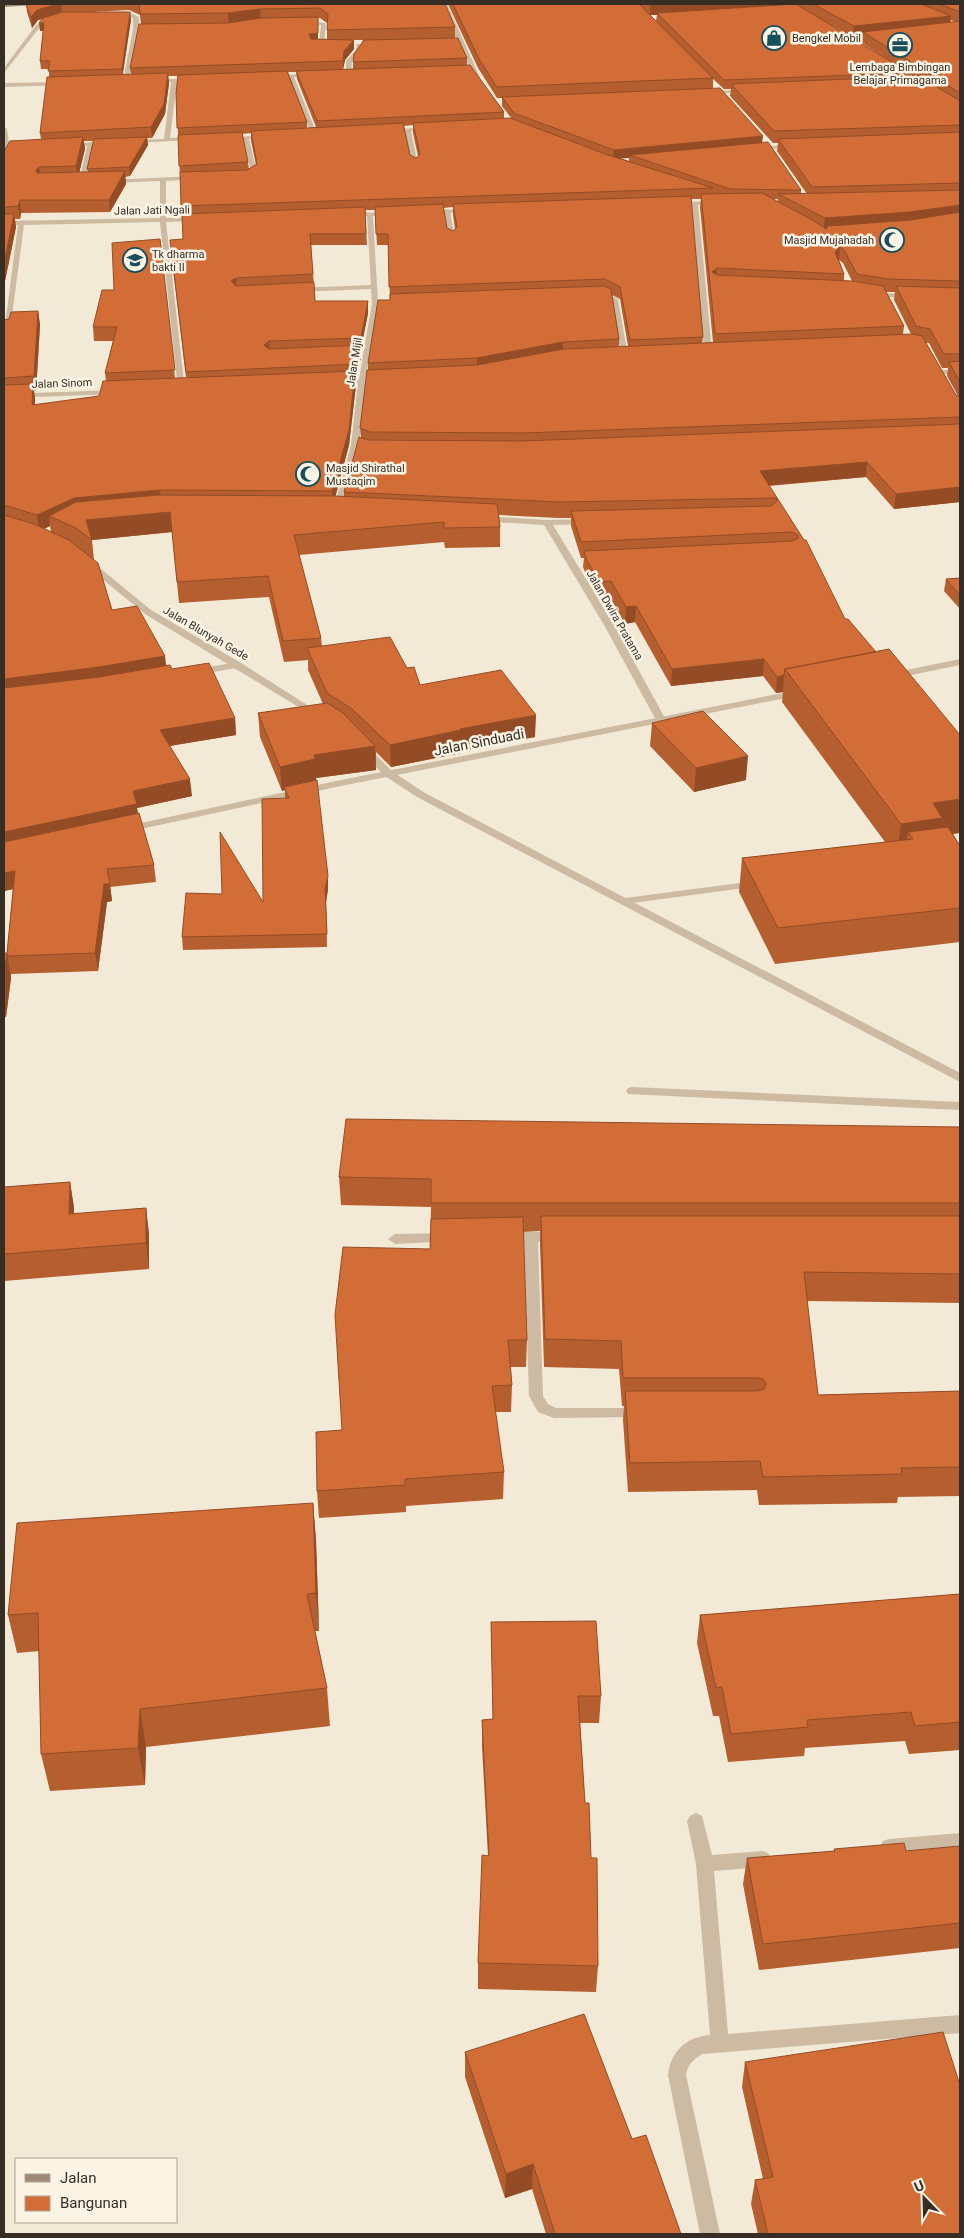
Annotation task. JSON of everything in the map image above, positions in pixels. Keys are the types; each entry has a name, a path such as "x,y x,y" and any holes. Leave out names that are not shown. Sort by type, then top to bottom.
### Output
{"main road":[{"path":"4,6 35,4"}],"street":[{"path":"445,4 460,42 483,85"},
{"path":"111,14 135,16 136,28 126,81"},
{"path":"4,71 38,26 46,20 63,16"},
{"path":"293,23 324,24 322,45"},
{"path":"136,28 144,28"},
{"path":"852,41 886,37"},
{"path":"451,42 460,42"},
{"path":"348,74 348,61 358,50 359,44"},
{"path":"350,45 368,44"},
{"path":"313,45 331,45"},
{"path":"465,69 473,69"},
{"path":"338,74 358,73"},
{"path":"272,76 320,75"},
{"path":"291,76 314,134"},
{"path":"146,81 202,79"},
{"path":"167,140 174,80"},
{"path":"117,82 136,81"},
{"path":"4,85 70,83"},
{"path":"714,85 726,98"},
{"path":"700,92 750,90"},
{"path":"380,131 436,128"},
{"path":"4,129 5,150 16,148"},
{"path":"408,129 414,165"},
{"path":"304,134 323,133"},
{"path":"216,138 275,135"},
{"path":"239,176 254,173 246,137"},
{"path":"63,146 197,139"},
{"path":"764,140 776,155"},
{"path":"82,182 91,144"},
{"path":"751,149 798,146"},
{"path":"100,181 201,178"},
{"path":"163,179 163,220 182,389"},
{"path":"74,182 91,181"},
{"path":"666,204 725,201 716,196"},
{"path":"694,203 708,351"},
{"path":"418,212 474,210"},
{"path":"447,211 452,239"},
{"path":"340,215 399,213"},
{"name":"Jalan Mijil","path":"337,512 359,447 362,381 375,303 370,214"},
{"name":"Jalan Jati Ngali","path":"4,223 202,219"},
{"path":"6,331 21,223"},
{"path":"295,290 374,287"},
{"path":"860,292 886,296 920,297"},
{"path":"585,296 605,296 615,299 625,355"},
{"path":"886,296 890,304"},
{"path":"375,303 385,303"},
{"path":"699,352 718,351"},
{"path":"356,353 366,353"},
{"path":"616,356 634,355"},
{"path":"934,363 941,375 960,372"},
{"path":"332,382 390,379"},
{"path":"172,389 192,389"},
{"name":"Jalan Sinom","path":"4,396 123,392"},
{"path":"327,511 346,512"},
{"path":"470,518 547,523 595,521"},
{"name":"Jalan Dwira Pratama","path":"547,523 578,563 660,720"},
{"name":"Jalan Blunyah Gede","path":"82,558 148,612 238,664 331,722"},
{"path":"883,677 960,662"},
{"path":"189,673 238,664"},
{"name":"Jalan Sinduadi","path":"121,830 389,774 806,692"},
{"path":"357,742 389,774 421,795 960,1078"},
{"path":"625,901 765,882"},
{"path":"632,1091 960,1106"},
{"path":"532,1237 536,1396 538,1402 554,1413 650,1413"},
{"path":"492,1238 571,1237"},
{"path":"395,1239 463,1238"},
{"path":"696,1821 705,1864 720,2044"},
{"path":"872,1849 960,1841"},
{"path":"705,1864 783,1857"},
{"path":"710,2234 677,2075 678,2063 684,2053 699,2045 960,2024"}],"building":[{"path":"26,4 58,4 37,10 31,17"},
{"path":"137,4 445,4 455,27 327,30 328,14 320,8 260,9 228,13 140,14 139,5"},
{"path":"453,4 639,4 713,78 497,87 478,57"},
{"path":"796,4 910,73 724,80 657,13"},
{"path":"813,4 921,4 951,16 854,26"},
{"path":"939,4 960,4 960,12"},
{"path":"62,12 130,12 122,69 48,71 50,61 40,61 44,23 39,23 43,18"},
{"path":"318,17 318,33 309,34 311,39 354,40 344,51 343,61 130,68 139,24 228,23 261,18"},
{"path":"960,21 960,93 863,32"},
{"path":"458,38 467,58 353,62 354,54 364,40"},
{"path":"470,65 504,112 317,121 296,71"},
{"path":"287,71 307,122 177,128 176,93 178,75"},
{"path":"168,73 164,104 151,127 40,133 47,77"},
{"path":"919,76 960,101 960,125 774,131 731,84"},
{"path":"720,88 763,136 614,150 514,113 502,97"},
{"path":"510,118 608,155 713,188 181,206 180,172 247,170 257,164 251,131 403,123 410,155 416,158 420,154 413,123"},
{"path":"242,132 248,162 179,166 178,135"},
{"path":"960,132 960,183 812,187 778,139"},
{"path":"83,137 76,166 39,167 36,170 37,173 125,171 109,200 20,200 18,206 4,207 4,151 10,141"},
{"path":"147,137 129,167 87,169 94,139"},
{"path":"768,142 801,190 730,189 630,155"},
{"path":"960,190 960,205 910,212 825,218 778,194"},
{"path":"762,193 826,229 828,226 911,220 960,212 960,281 888,279 857,274 844,250 840,247 835,252 844,274 717,268 712,272 717,275 852,281 883,286 904,326 715,334 701,194"},
{"path":"691,196 703,337 630,340 620,287 605,279 389,287 388,234 376,234 375,207 443,204 447,228 453,231 457,227 453,204"},
{"path":"365,207 366,234 310,234 313,274 236,278 231,281 236,286 314,282 315,301 368,301 361,338 269,341 264,345 269,349 360,345 357,364 186,372 170,240 183,239 182,214"},
{"path":"4,214 14,214 4,264"},
{"path":"160,239 175,370 105,373 117,327 93,327 102,290 114,290 112,243"},
{"path":"604,286 611,289 619,339 563,342 477,358 368,363 378,300 390,300 390,294"},
{"path":"896,286 960,288 960,354 944,354 930,329 916,326"},
{"path":"38,311 34,376 4,378 4,320 9,319 11,312"},
{"path":"912,334 922,336 956,395 960,397 960,417 524,433 370,432 360,428 367,370 477,365 564,349"},
{"path":"960,361 960,382 949,362"},
{"path":"355,371 349,430 332,491 160,490 74,498 37,515 4,505 4,385 33,384 32,405 99,396 103,381"},
{"path":"960,424 960,487 896,494 867,462 760,471 804,540 806,540 845,619 848,619 876,652 785,669 784,675 777,677 764,659 672,669 636,606 626,607 611,581 600,582 587,561 584,551 793,541 798,538 798,535 792,532 581,542 571,511 771,506 777,501 776,498 560,502 344,492 359,437 368,440 524,441"},
{"path":"160,495 336,496 497,504 500,527 444,528 444,522 294,535 321,638 283,641 268,576 177,582 170,512 86,520 92,540 76,528 49,516 76,502"},
{"path":"4,515 34,524 69,540 98,563 112,610 137,606 165,656 99,667 4,679"},
{"path":"960,578 960,595 946,579"},
{"path":"390,637 407,668 414,667 420,685 501,670 536,715 460,729 390,745 351,708 327,693 307,648"},
{"path":"889,649 960,735 960,799 933,803 942,818 901,824 785,669"},
{"path":"209,663 235,718 160,730 190,779 133,791 137,804 4,832 4,688 99,677 170,665 172,669"},
{"path":"327,703 343,713 375,746 314,755 315,759 280,767 258,713"},
{"path":"703,711 748,756 696,768 652,723"},
{"path":"317,780 328,876 325,889 327,934 182,937 186,893 222,894 220,832 263,902 262,799 289,798 284,787"},
{"path":"139,813 154,865 107,869 110,884 104,884 95,953 7,956 15,871 4,873 4,842"},
{"path":"948,827 960,846 960,908 778,928 742,858 913,839 908,832"},
{"path":"4,953 7,953 4,977"},
{"path":"346,1119 960,1127 960,1203 431,1203 431,1179 339,1177"},
{"path":"70,1182 69,1214 146,1208 146,1243 4,1254 4,1187"},
{"path":"541,1216 960,1216 960,1274 804,1272 818,1395 960,1391 960,1467 901,1468 902,1474 763,1477 760,1461 630,1463 625,1391 757,1391 764,1389 766,1384 763,1379 757,1378 623,1378 621,1341 545,1339"},
{"path":"523,1217 527,1340 508,1340 512,1385 492,1386 504,1472 405,1479 405,1485 317,1491 316,1432 342,1430 335,1315 343,1247 430,1249 431,1219"},
{"path":"313,1503 316,1593 307,1594 327,1688 140,1709 138,1748 41,1754 38,1613 8,1615 17,1523"},
{"path":"960,1594 960,1722 915,1726 911,1712 807,1720 808,1727 731,1734 722,1687 716,1688 700,1615"},
{"path":"596,1621 601,1696 578,1696 585,1803 589,1803 591,1858 597,1858 598,1966 478,1963 482,1855 489,1856 482,1720 493,1719 491,1622"},
{"path":"904,1843 906,1851 960,1846 960,1923 763,1944 747,1858"},
{"path":"584,2014 632,2139 646,2135 681,2234 555,2234 533,2164 506,2174 465,2052"},
{"path":"943,2032 960,2085 960,2234 768,2234 755,2180 773,2177 745,2062"}],"place":[{"name":"Bengkel Mobil","path":"774,38"},
{"name":"Lembaga Bimbingan Belajar Primagama","path":"900,45"},
{"name":"Masjid Mujahadah","path":"892,240"},
{"name":"Tk dharma bakti II","path":"135,260"},
{"name":"Masjid Shirathal Mustaqim","path":"308,474"}]}
